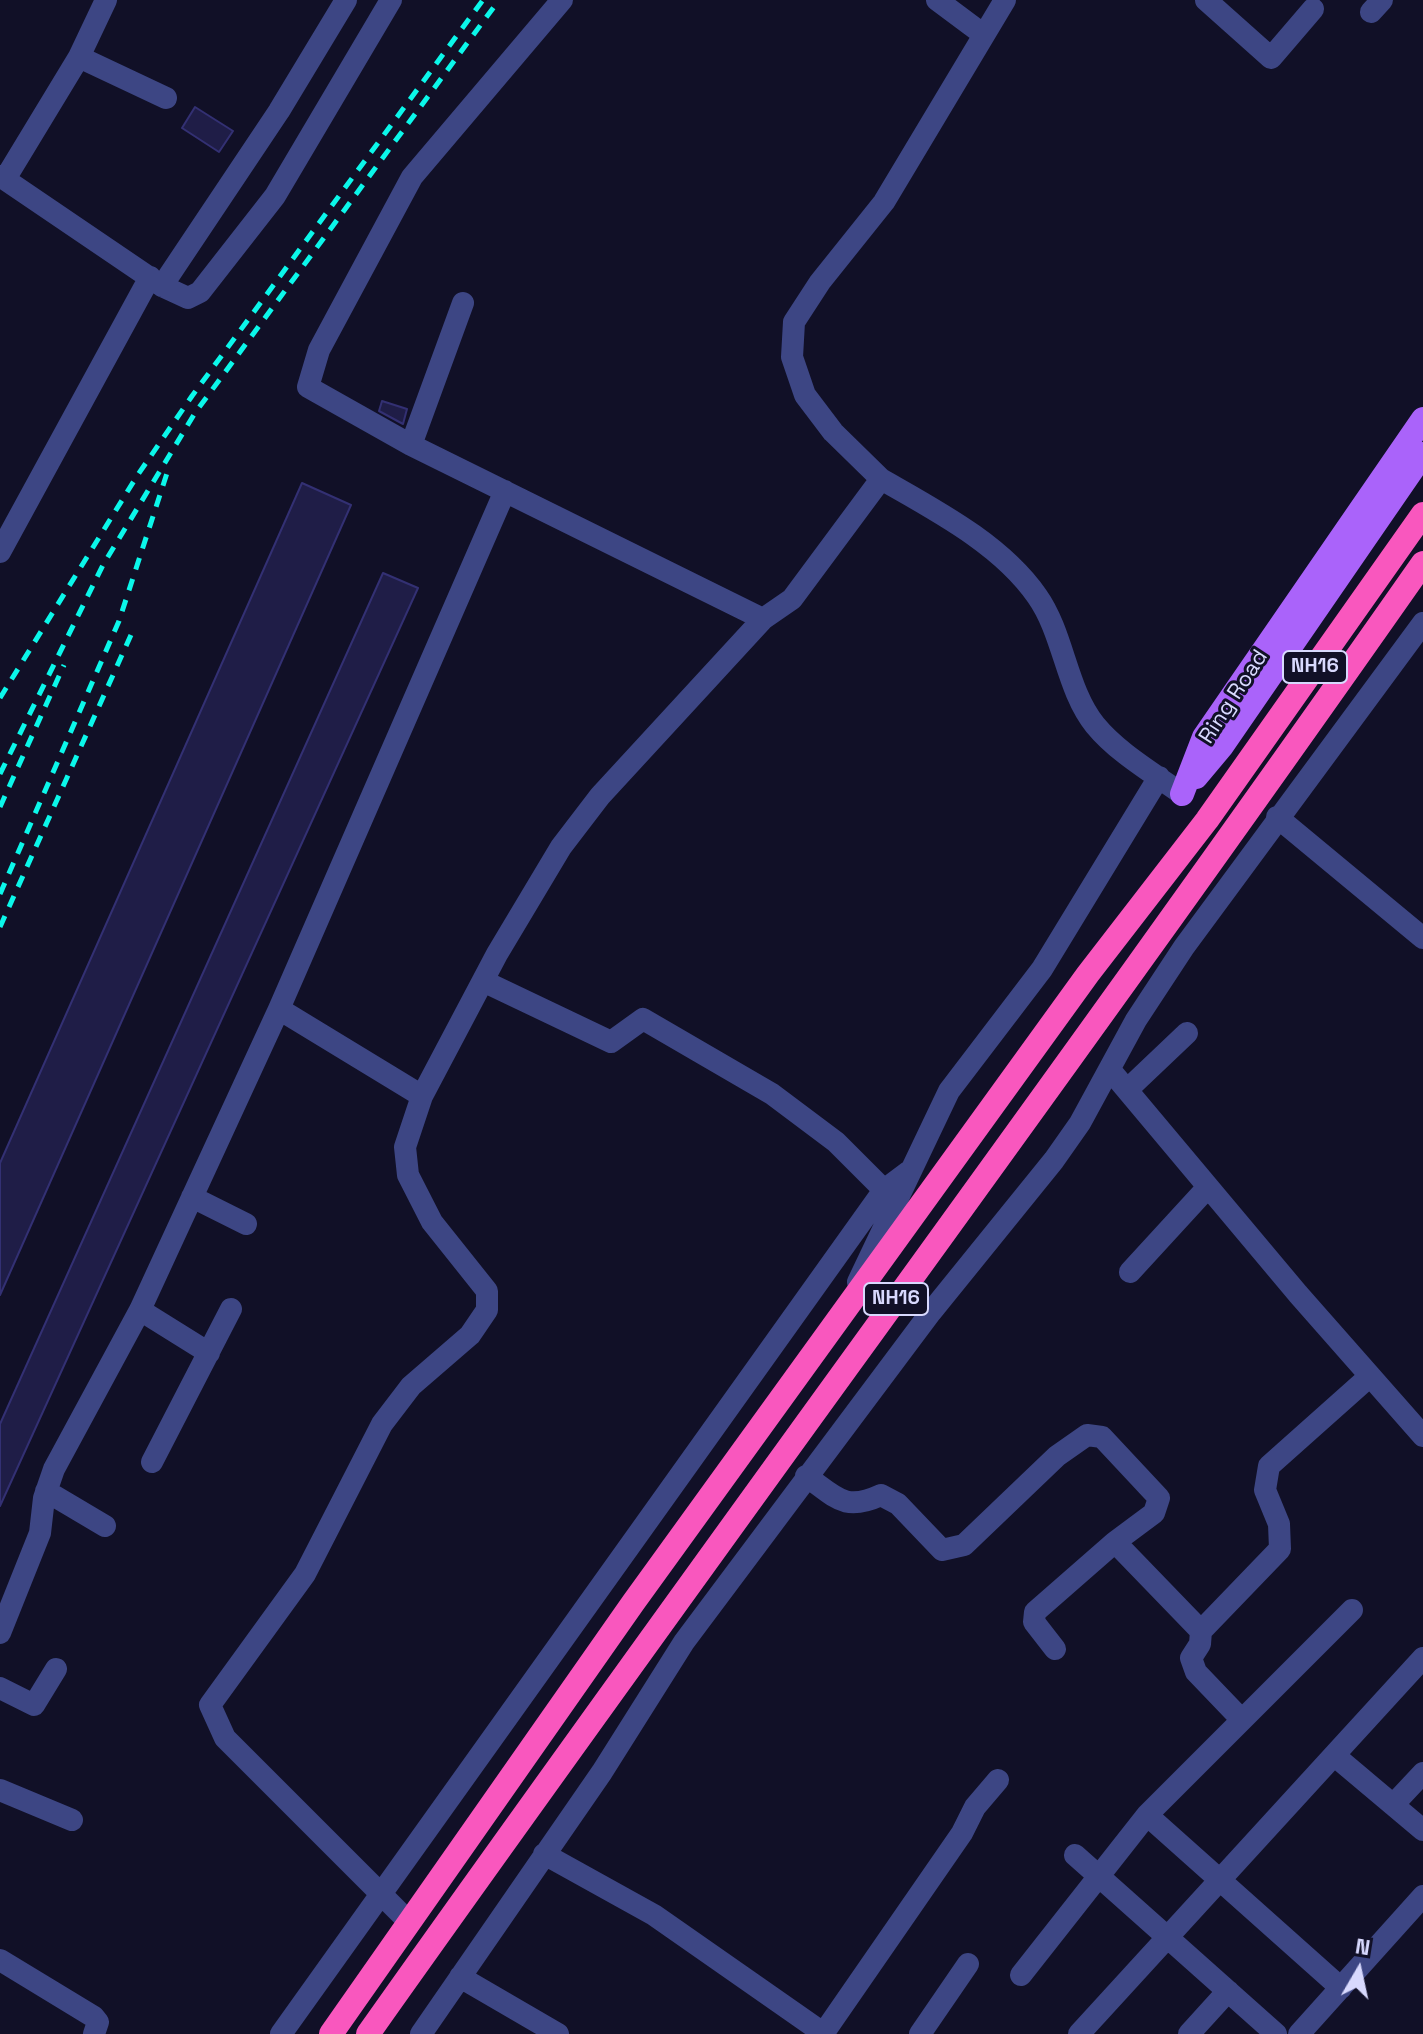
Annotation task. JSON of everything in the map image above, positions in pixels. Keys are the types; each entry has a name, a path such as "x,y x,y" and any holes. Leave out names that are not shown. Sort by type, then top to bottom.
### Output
{"highway":[{"name":"NH16","path":"331,2034 846,1309 1088,974 1207,820 1423,514"},
{"name":"NH16","path":"368,2034 658,1625 1001,1155 1423,563"}],"main road":[{"name":"Ring Road","path":"1182,794 1204,737 1423,419"},
{"name":"Ring Road","path":"1182,794 1222,746 1423,454"},
{"path":"1182,794 1207,820"}],"street":[{"path":"106,0 79,57 2,177 156,282 188,298 200,292 275,196 391,0"},
{"path":"0,552 156,282 279,111 346,0"},
{"path":"562,0 412,177 312,369 308,387 411,445 763,619"},
{"path":"937,0 984,35"},
{"path":"1005,0 884,202 820,282 794,322 792,357 805,395 833,432 881,479 943,514 1014,568 1039,598 1081,700 1095,725 1182,794"},
{"path":"1206,0 1271,58 1313,9"},
{"path":"79,57 166,98"},
{"path":"411,445 463,303"},
{"path":"409,1922 225,1738 210,1705 305,1574 382,1424 411,1386 470,1335 487,1310 487,1291 432,1222 408,1175 405,1147 422,1096 483,981 561,847 600,796 763,619 792,599 881,479"},
{"path":"0,1633 40,1533 46,1491 54,1469 140,1310 279,1009 505,491"},
{"path":"421,2034 602,1772 684,1642 931,1312 1054,1160 1111,1071 1136,1020 1184,947 1423,623"},
{"path":"846,1309 908,1172 949,1091 1042,969 1159,777"},
{"path":"1277,817 1423,938"},
{"path":"483,981 611,1042 643,1019 772,1094 836,1142 884,1190"},
{"path":"279,1009 422,1096"},
{"path":"1127,1090 1187,1033"},
{"path":"1111,1071 1423,1436"},
{"path":"281,2034 884,1190 908,1172"},
{"path":"1130,1272 1208,1187"},
{"path":"192,1197 246,1224"},
{"path":"152,1462 231,1309"},
{"path":"140,1310 209,1353"},
{"path":"1242,1720 1196,1672 1191,1658 1200,1644 1201,1631 1280,1549 1279,1524 1265,1490 1269,1466 1370,1376"},
{"path":"806,1476 843,1502 859,1506 881,1495 898,1504 942,1550 964,1545 1057,1456 1087,1435 1102,1437 1159,1498 1154,1513 1115,1542 1035,1612 1034,1622 1055,1649"},
{"path":"46,1491 105,1526"},
{"path":"1115,1542 1201,1631"},
{"path":"1021,1975 1147,1815 1352,1610"},
{"path":"1079,2034 1423,1658"},
{"path":"0,1688 34,1705 56,1669"},
{"path":"1335,1756 1423,1830"},
{"path":"1393,1805 1423,1773"},
{"path":"544,1854 654,1915 823,2034 962,1833 975,1807 998,1780"},
{"path":"0,1790 72,1820"},
{"path":"1147,1815 1341,1988"},
{"path":"1075,1855 1276,2034"},
{"path":"1299,2034 1423,1896"},
{"path":"0,1960 94,2017 98,2022 94,2034"},
{"path":"920,2034 968,1964"},
{"path":"460,1977 558,2034"},
{"path":"1189,2034 1228,1991"}],"building":[{"path":"195,107 233,131 219,152 182,128"},
{"path":"382,401 407,409 403,424 379,411"},
{"path":"302,483 351,505 0,1295 0,1163"},
{"path":"383,573 418,588 0,1506 0,1424"}],"railway":[{"path":"0,698 137,476 192,396 483,0"},
{"path":"0,774 103,565 195,413 499,0"},
{"path":"0,894 119,621 169,467"},
{"path":"0,927 135,626"},
{"path":"0,807 64,665"}]}
